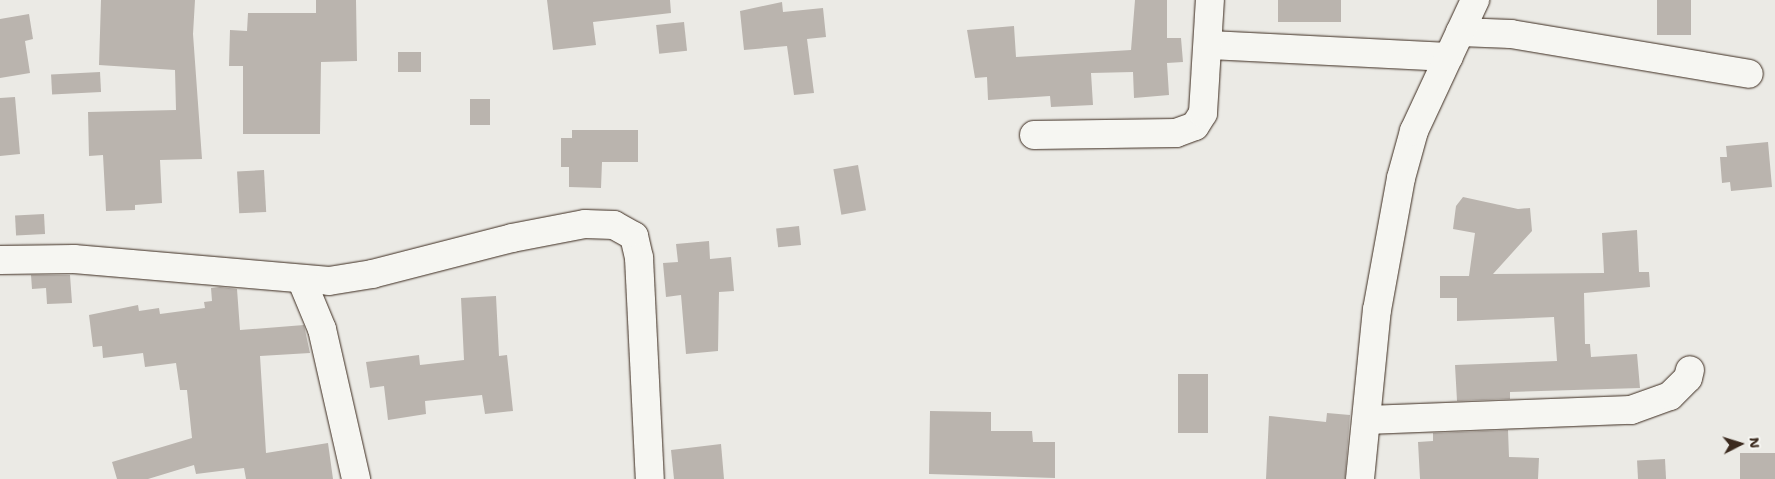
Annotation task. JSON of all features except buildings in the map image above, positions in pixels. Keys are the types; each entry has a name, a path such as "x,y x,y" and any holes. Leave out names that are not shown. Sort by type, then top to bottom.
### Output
{"street":[{"path":"1034,135 1176,133 1195,126 1203,112 1210,45 1210,0"},
{"path":"1360,479 1377,310 1401,178 1414,130 1475,0"},
{"path":"1460,32 1511,34 1749,74"},
{"path":"1210,45 1449,57"},
{"path":"0,260 74,259 302,281 372,274 512,238 585,224 614,225 634,236 639,258 650,479"},
{"path":"302,281 322,329 356,479"},
{"path":"1366,420 1631,410 1670,396 1688,378 1690,370"}]}
